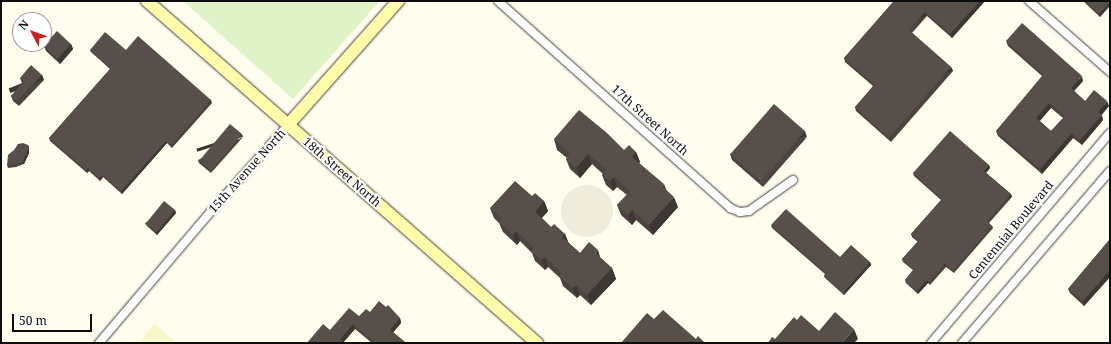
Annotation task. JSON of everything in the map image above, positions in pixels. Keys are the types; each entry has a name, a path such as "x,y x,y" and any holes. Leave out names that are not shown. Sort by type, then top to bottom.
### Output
{"street":[{"name":"18th Street North","path":"147,1 537,343"},
{"name":"15th Avenue North","path":"99,343 213,209 398,1"},
{"name":"17th Street North","path":"498,1 730,208 740,212 749,211 793,180"},
{"path":"1029,1 1110,72"},
{"name":"Centennial Boulevard","path":"931,343 1110,133"},
{"path":"962,343 1110,171"}],"green space":[{"path":"183,1 380,1 293,99"},
{"path":"154,323 177,343 139,343"}],"shaded area":[{"path":"582,185 592,185 601,189 609,197 613,206 613,216 609,225 601,233 592,237 582,237 573,233 565,225 561,216 561,206 565,197 573,189"}],"building":[{"path":"894,1 980,1 950,34 925,12 909,30 951,67 889,138 855,107 875,85 844,58"},
{"path":"1085,1 1110,1 1110,2 1099,14"},
{"path":"1022,23 1082,76 1071,88 1085,101 1094,90 1107,101 1098,112 1102,115 1080,140 1072,133 1040,169 996,131 1044,75 1006,41","holes":["1049,103 1065,116 1051,131 1036,118"]},
{"path":"57,31 71,44 57,59 50,52 52,52 52,36"},
{"path":"105,32 126,50 138,36 211,100 171,145 166,141 121,191 102,175 99,178 88,168 86,170 49,138 111,68 90,50"},
{"path":"31,65 42,75 17,101 11,96 24,81 20,78"},
{"path":"774,104 805,131 761,181 730,155"},
{"path":"579,110 607,133 624,150 629,145 636,152 632,157 664,184 662,186 674,197 649,225 632,210 628,215 617,205 630,191 614,177 610,181 602,175 607,170 588,154 576,168 566,159 570,154 554,139"},
{"path":"230,124 242,134 211,171 199,161"},
{"path":"950,131 989,165 984,171 1011,194 987,221 992,226 953,271 945,264 929,282 927,280 917,291 905,280 914,269 902,259 918,241 911,234 942,199 913,173"},
{"path":"23,143 28,145 28,150 23,161 7,165 8,155 18,144"},
{"path":"515,181 532,196 535,193 544,201 535,212 551,227 554,224 565,234 562,237 580,253 589,242 598,250 595,253 612,268 587,295 576,285 573,288 559,276 562,273 545,257 542,260 531,251 534,248 516,231 513,235 499,222 502,219 490,208"},
{"path":"164,201 175,210 157,232 146,224"},
{"path":"786,209 840,257 851,245 870,262 843,293 824,276 826,273 771,225"},
{"path":"1110,239 1110,270 1083,301 1068,289"},
{"path":"379,301 386,307 388,305 400,318 390,330 406,343 375,343 353,324 340,339 344,343 307,343 323,324 330,330 349,308 359,316 366,309 370,312"},
{"path":"663,310 696,339 698,336 705,343 621,343 647,313 654,319"},
{"path":"835,312 854,329 842,343 768,343 772,337 775,339 794,317 797,320 801,315 819,331"}]}
